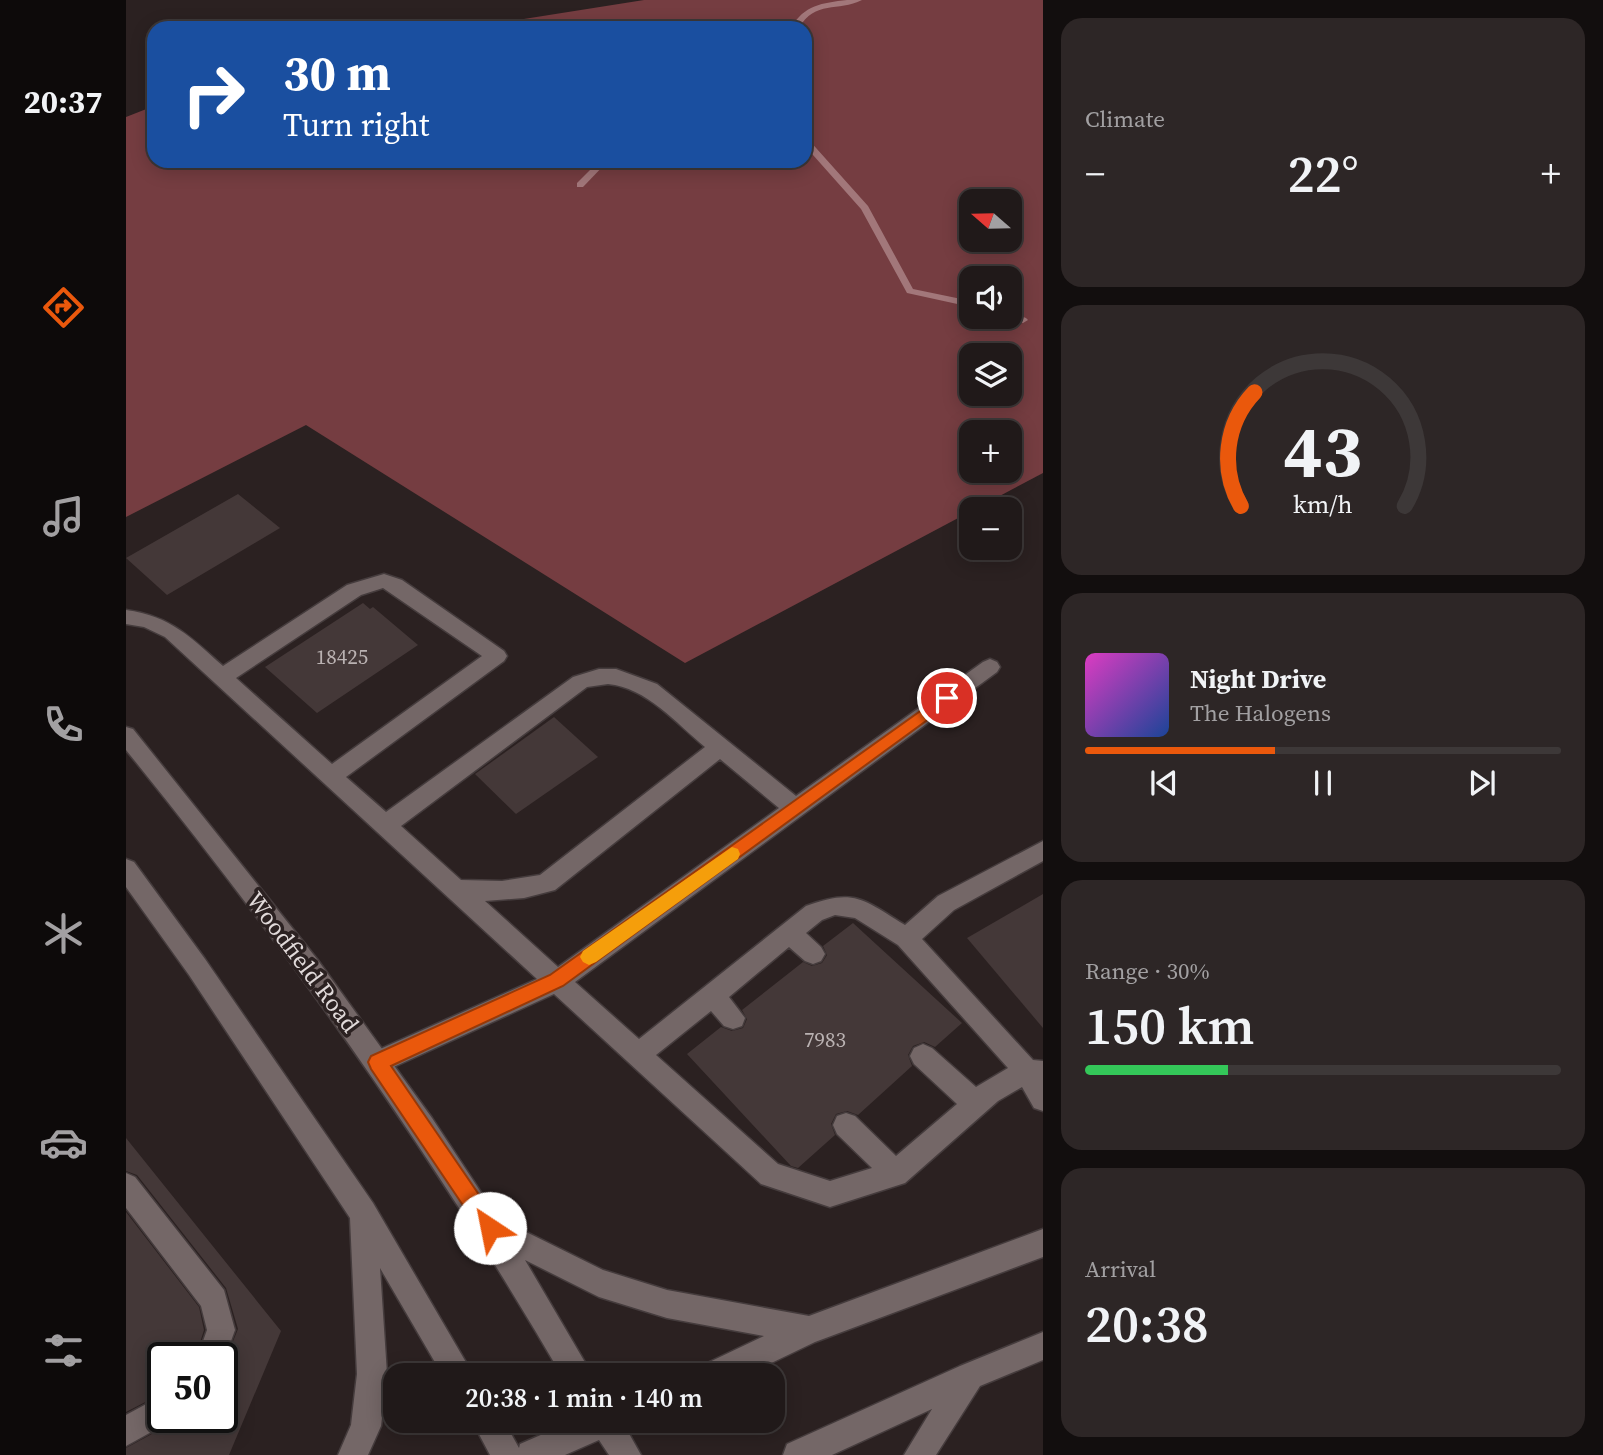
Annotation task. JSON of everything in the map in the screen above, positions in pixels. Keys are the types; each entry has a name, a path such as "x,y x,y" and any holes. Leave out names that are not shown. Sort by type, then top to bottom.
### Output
{"main road":[{"path":"222,677 354,590 384,581 395,585 497,656 331,776"},
{"path":"126,617 148,620 172,632 770,1175 830,1194 896,1174 989,1092 1035,1072"},
{"path":"378,1062 556,981 990,667"},
{"path":"385,825 580,682 597,676 613,675 630,678 650,690 795,808"},
{"name":"Woodfield Road","path":"126,735 196,819 378,1062 490,1228 571,1363"},
{"path":"456,889 488,894 523,890 547,883 722,746"},
{"path":"906,938 946,903 1043,850"},
{"path":"126,869 234,1021 363,1213 452,1363"},
{"path":"638,1055 814,913 835,905 860,909 906,938 1035,1072 1043,1099"},
{"path":"789,933 813,954"},
{"path":"712,996 733,1018"},
{"path":"923,1056 976,1104"},
{"path":"846,1125 896,1174"},
{"path":"126,1186 214,1300 221,1330 217,1342"},
{"path":"353,1455 366,1426 372,1374 363,1213"},
{"path":"490,1228 599,1283 667,1304 809,1331"},
{"path":"739,1363 809,1331 1043,1243"},
{"path":"798,1455 970,1376 1043,1346"},
{"path":"919,1455 970,1376"},
{"path":"126,1432 147,1420"},
{"path":"494,1433 507,1455"},
{"path":"531,1455 580,1433"},
{"path":"613,1433 626,1455"}],"shaded area":[{"path":"644,0 1043,0 1043,473 998,497 959,497 959,518 685,663 306,425 126,517 126,117 147,109 147,168 812,168 812,21 511,21"}],"building":[{"path":"238,494 280,528 167,595 126,558"},
{"path":"363,603 370,609 373,607 418,645 317,713 265,667"},
{"path":"554,717 598,757 516,814 475,774"},
{"path":"1043,894 1043,1028 967,938"},
{"path":"853,923 962,1023 935,1047 924,1042 913,1046 908,1055 912,1066 858,1115 847,1111 836,1114 831,1124 835,1135 798,1168 791,1166 687,1054 721,1027 732,1031 743,1028 747,1019 742,1010 803,962 812,966 822,963 827,955 823,946"},
{"path":"126,1138 281,1331 229,1455 126,1455 126,1448 154,1433 238,1433 238,1342 233,1342 238,1329 226,1288 137,1175 126,1171"},
{"path":"126,1212 199,1307 204,1330 200,1342 147,1342 147,1401 126,1412"}],"waterway":[{"path":"799,21 814,8 859,0"},
{"path":"812,149 865,208 910,291 959,301"},
{"path":"580,185 597,168"}],"slow traffic":[{"path":"589,957 732,854"}],"route":[{"path":"490,1228 378,1062 556,981 947,698"}]}
